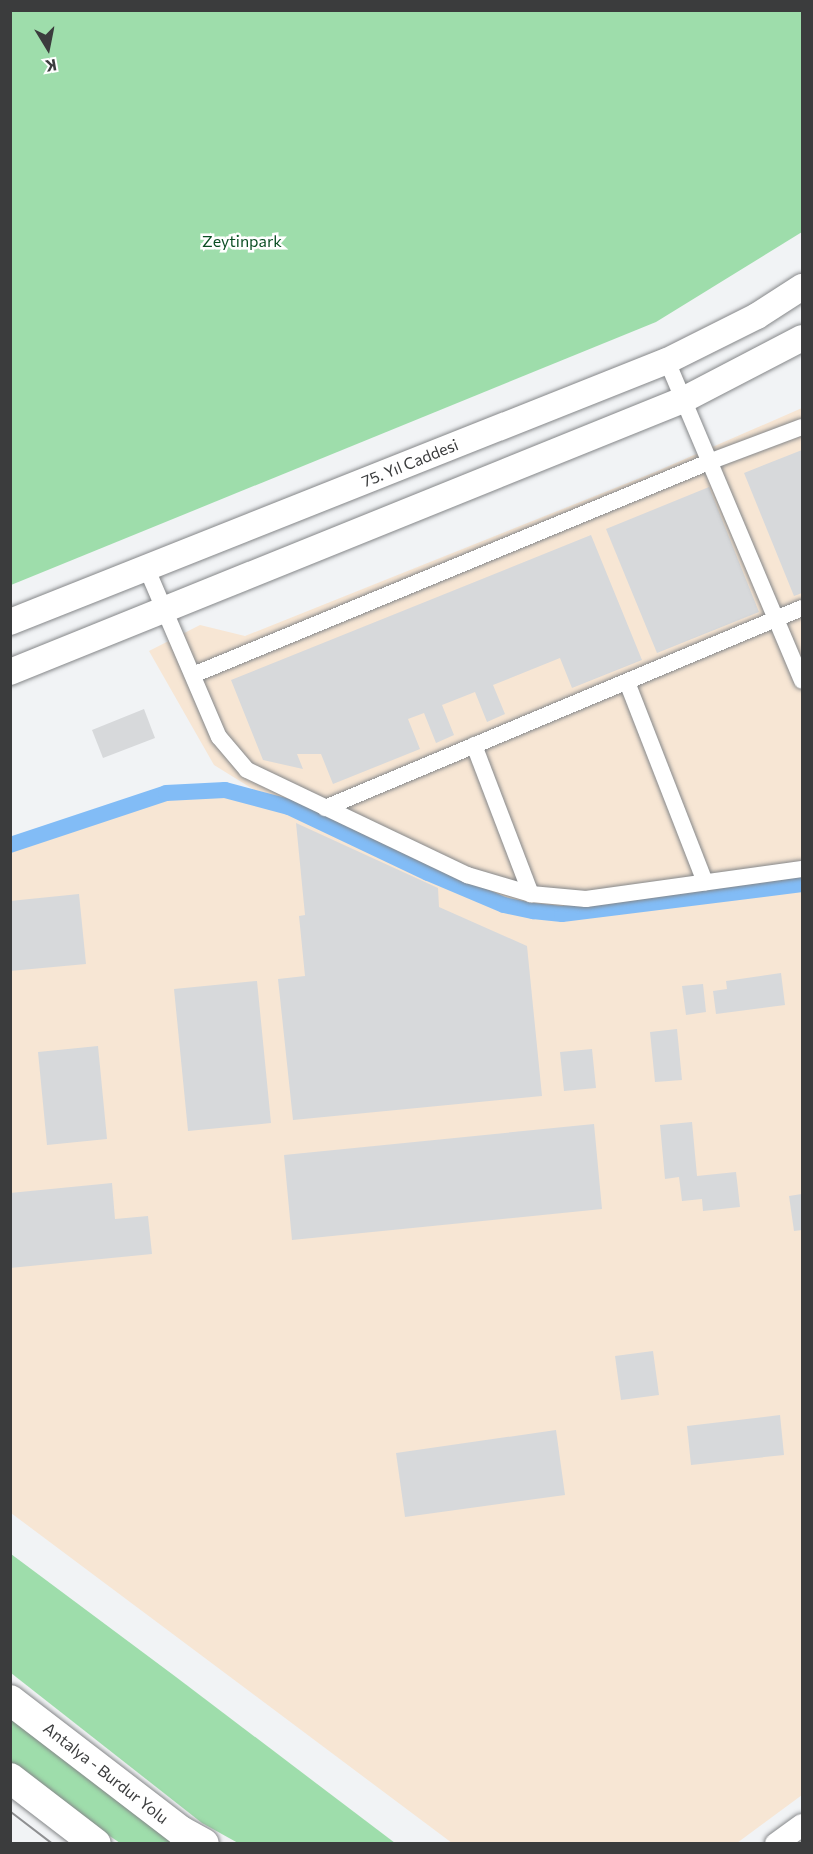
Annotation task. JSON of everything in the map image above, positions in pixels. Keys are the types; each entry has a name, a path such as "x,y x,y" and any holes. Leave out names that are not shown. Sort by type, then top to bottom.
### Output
{"highway":[{"name":"Antalya - Burdur Yolu","path":"10,1700 181,1832 204,1844"},
{"path":"10,1778 96,1844"}],"main road":[{"name":"75. Yıl Caddesi","path":"10,622 667,361 757,316 802,287"},
{"path":"10,672 683,400 802,338"},
{"path":"776,1844 802,1825"}],"street":[{"path":"667,361 802,681"},
{"path":"193,675 709,462 802,427"},
{"path":"146,567 219,737 247,770 467,875 531,894 586,899 802,869"},
{"path":"325,808 802,608"},
{"path":"627,682 705,882"},
{"path":"474,745 531,894"}],"shaded area":[{"path":"802,408 802,1795 737,1843 452,1843 11,1513 10,848 193,789 256,791 214,765 149,651 200,625 245,636 655,472"}],"green space":[{"name":"Zeytinpark","path":"10,11 802,11 802,232 656,322 11,585"},
{"path":"11,1554 395,1843 238,1843 202,1823 11,1673"},
{"path":"10,1715 187,1843 120,1843 18,1774 11,1767"}],"building":[{"path":"802,450 802,593 794,596 744,473"},
{"path":"709,487 759,612 657,653 606,529"},
{"path":"591,535 642,660 572,688 560,658 493,685 505,714 487,722 475,692 442,705 454,735 436,743 424,713 408,719 420,749 333,784 321,754 297,754 303,769 263,760 231,680"},
{"path":"144,709 155,738 103,758 92,730"},
{"path":"296,823 438,888 439,907 527,946 542,1096 293,1120 278,979 305,976 299,916 305,915"},
{"path":"79,894 86,964 10,971 10,901"},
{"path":"781,973 785,1005 716,1014 713,991 727,989 726,981"},
{"path":"257,981 271,1123 188,1131 174,989"},
{"path":"703,984 706,1012 686,1015 682,986"},
{"path":"677,1029 682,1080 655,1082 650,1032"},
{"path":"98,1046 107,1139 47,1145 38,1052"},
{"path":"592,1049 596,1088 564,1091 560,1052"},
{"path":"692,1122 697,1176 736,1172 740,1207 703,1211 702,1199 682,1201 679,1177 665,1179 660,1125"},
{"path":"594,1124 602,1209 292,1240 284,1155"},
{"path":"112,1183 115,1219 148,1216 152,1254 10,1268 10,1193"},
{"path":"802,1194 802,1230 794,1231 789,1196"},
{"path":"653,1351 659,1395 621,1400 615,1356"},
{"path":"780,1415 784,1455 691,1465 687,1426"},
{"path":"556,1430 565,1495 405,1517 396,1453"}],"waterway":[{"path":"10,845 166,793 225,790 289,807 428,873 504,905 533,911 562,914 802,884"}],"tram line":[{"path":"10,1811 53,1844"}]}
